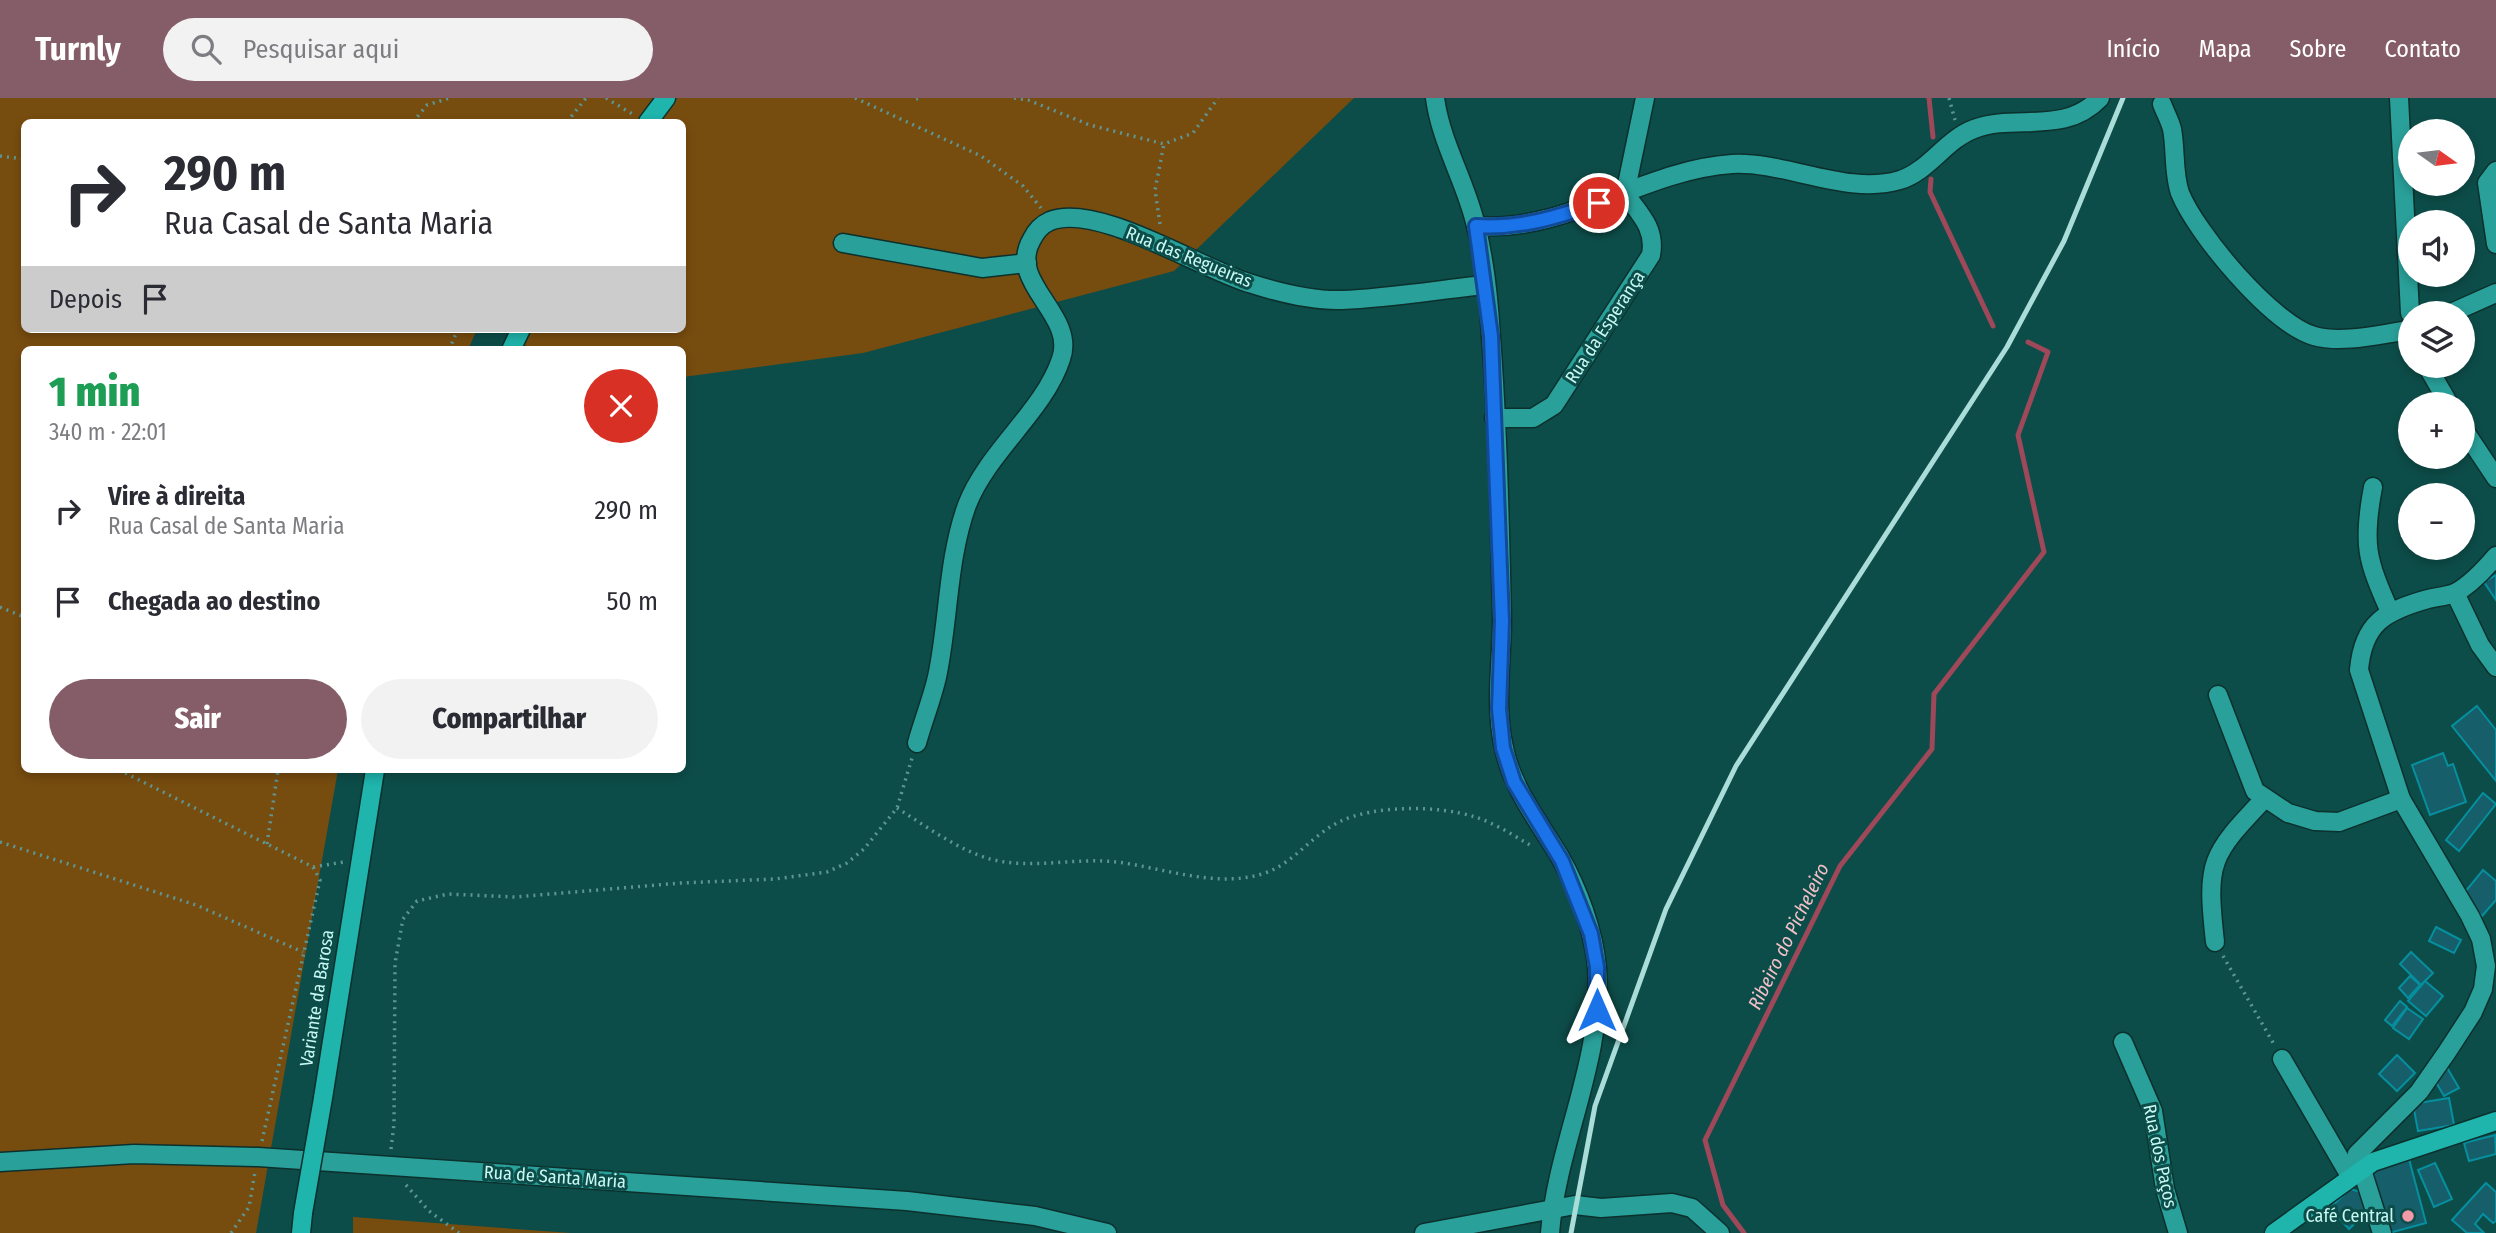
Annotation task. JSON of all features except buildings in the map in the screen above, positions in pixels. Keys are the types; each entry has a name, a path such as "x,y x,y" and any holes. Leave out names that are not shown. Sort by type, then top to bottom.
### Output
{"main road":[{"path":"650,119 666,98"},
{"name":"Variante da Barosa","path":"301,1233 375,773"},
{"path":"2274,1233 2355,1172 2405,1149 2496,1121"}],"street":[{"path":"1435,98 1438,124 1476,226 1491,336 1502,621 1499,709 1503,748 1514,782 1562,861 1591,934 1597,967 1597,1010 1576,1114 1552,1208 1550,1233"},
{"path":"1625,194 1645,98"},
{"path":"1476,226 1504,228 1547,221 1697,169 1735,164 1869,184 1901,180 1920,170 1950,142 1976,128 2060,120 2078,114 2100,98"},
{"path":"2399,98 2409,301"},
{"path":"2162,104 2172,128 2179,191 2217,250 2255,293 2292,326 2314,335 2336,339 2398,331"},
{"path":"2496,172 2487,183 2496,244"},
{"name":"Rua da Esperança","path":"1494,418 1533,418 1554,405 1651,255 1654,240 1647,223 1625,194"},
{"name":"Rua das Regueiras","path":"1052,220 1074,218 1129,231 1248,283 1313,297 1340,300 1484,285"},
{"path":"917,743 937,678 957,545 968,505 988,466 1056,374 1063,354 1063,335 1053,312 1030,281 1025,251 1038,228 1052,220"},
{"path":"843,243 982,268 1027,263"},
{"path":"2475,302 2496,293"},
{"path":"2475,446 2496,478"},
{"path":"2373,487 2365,527 2367,550 2390,612"},
{"path":"2355,1172 2357,1154 2419,1093 2473,1012 2483,989 2486,966 2482,939 2401,799 2359,670 2361,649 2367,635 2390,612 2455,593 2496,556"},
{"path":"2455,593 2480,645 2496,667"},
{"path":"2218,695 2255,791 2299,818 2339,822 2401,799"},
{"path":"2215,942 2211,871 2217,853 2265,798"},
{"name":"Rua dos Paços","path":"2123,1042 2153,1111 2165,1189 2178,1233"},
{"path":"2282,1059 2355,1172 2382,1233"},
{"name":"Rua de Santa Maria","path":"0,1162 146,1154 389,1165 907,1201 1035,1216 1107,1233"},
{"path":"1424,1233 1575,1205 1615,1208 1672,1203 1692,1208 1720,1233"}],"path":[{"path":"415,119 427,105 450,98"},
{"path":"569,119 586,98"},
{"path":"606,98 636,116 634,119"},
{"path":"855,98 981,156 1023,186 1052,220"},
{"path":"1014,98 1028,100 1090,125 1164,144 1193,132 1211,112 1218,98"},
{"path":"1164,144 1155,190 1158,219 1169,249"},
{"path":"0,156 21,159"},
{"path":"0,607 21,616"},
{"path":"459,1233 429,1210 389,1165 394,1124 395,963 403,919 417,901 448,894 515,897 681,883 775,880 827,872 847,863 864,849 897,808 917,743"},
{"path":"125,773 313,867 320,880 249,1207 232,1233"},
{"path":"267,844 278,773"},
{"path":"897,808 965,850 991,859 1016,862 1116,862 1181,874 1239,879 1265,873 1285,863 1337,822 1358,815 1402,809 1438,809 1476,817 1562,861"},
{"path":"0,842 196,905 303,952"},
{"path":"2215,942 2282,1059"}],"shaded area":[{"path":"0,98 1354,98 1174,271 863,353 686,377 686,346 521,346 522,333 686,333 686,119 21,119 21,333 475,333 470,346 21,346 21,773 337,773 256,1233 0,1233"},
{"path":"353,1217 571,1233 353,1233"}],"waterway":[{"name":"Ribeiro do Picheleiro","path":"1929,98 1933,137"},
{"path":"1931,179 1930,192 1993,326"},
{"name":"Ribeiro do Picheleiro","path":"1744,1233 1723,1205 1705,1140 1840,866 1932,749 1934,694 2044,552 2018,435 2048,352 2028,342"}],"railway":[{"path":"1571,1233 1595,1106 1666,909 1736,766 2007,347 2064,241 2123,98"}],"place":[{"name":"Café Central","path":"2408,1216"}],"route":[{"path":"1597,1010 1597,967 1591,934 1562,861 1514,782 1503,748 1499,709 1502,621 1491,336 1476,226 1504,228 1547,221 1599,203"}]}
